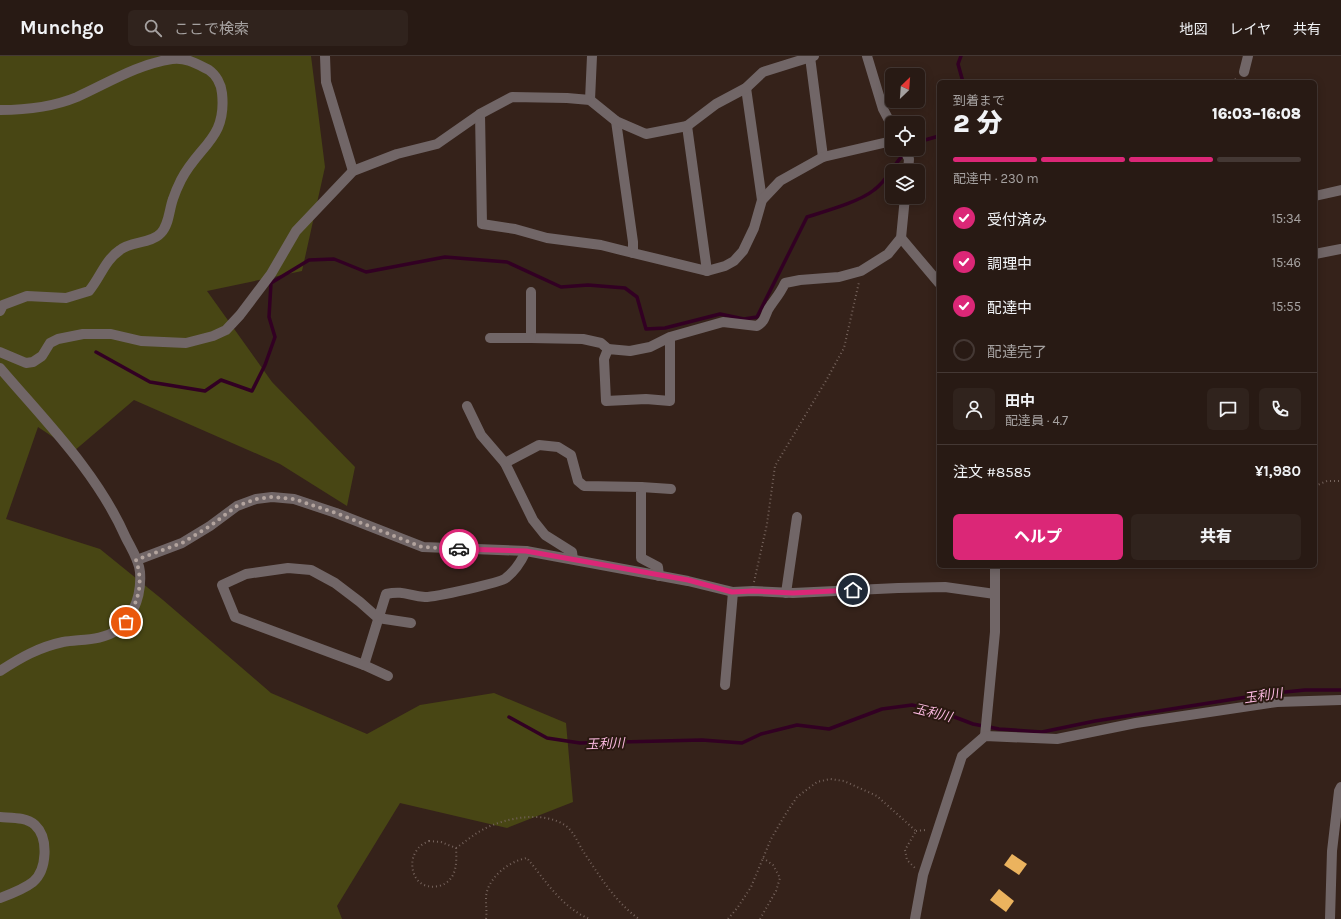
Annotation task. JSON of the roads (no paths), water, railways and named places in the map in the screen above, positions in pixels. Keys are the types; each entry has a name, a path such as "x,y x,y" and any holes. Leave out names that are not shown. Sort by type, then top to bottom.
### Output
{"street":[{"path":"325,56 326,82 353,171"},
{"path":"590,100 592,56"},
{"path":"0,352 26,362 33,362 42,356 50,343 58,339 83,334 111,334 141,341 186,343 213,336 226,330 240,315 271,274 296,231 309,215 353,171 397,154 437,144 480,114 512,97 590,100 616,121 646,134 687,126 716,104 746,88 763,72 812,56 823,157"},
{"path":"867,56 883,109 887,116"},
{"path":"1244,72 1248,56"},
{"path":"0,110 48,106 76,97 151,63 174,58 189,59 214,73 222,88 223,104 221,118 213,139 187,169 173,199 166,226 162,233 152,239 136,242 120,249 110,258 89,291 66,298 27,296 3,305 0,311"},
{"path":"480,114 482,224 516,229 547,238 601,245 707,272 734,262 743,251 754,228 762,200 746,88"},
{"path":"616,121 633,242 633,253"},
{"path":"687,126 707,272"},
{"path":"762,200 780,181 823,157 885,143"},
{"path":"1317,196 1341,190"},
{"path":"490,338 583,339 601,343 608,349 630,351 650,347 670,337 723,322 757,326 764,322 770,306 776,300 785,284 800,280 839,277 861,271 888,254 901,238 904,204"},
{"path":"901,238 937,280"},
{"path":"1317,254 1341,249"},
{"path":"531,292 531,338"},
{"path":"608,349 604,360 606,401 646,399 670,401 670,337"},
{"path":"0,368 65,442 96,482 120,523 140,571 138,597 126,622 120,629 100,638 63,642 43,648 27,654 0,671"},
{"path":"467,406 481,435 505,463 533,520 545,535 572,552 573,559"},
{"path":"505,463 539,445 558,447 571,455 578,481 584,486 671,489"},
{"path":"641,487 640,558 658,566 659,576"},
{"path":"136,560 182,543 210,526 237,506 256,499 272,497 294,499 336,513 422,547 526,551 688,580 732,592 753,591 786,593 945,587 995,594"},
{"path":"786,593 797,517"},
{"path":"364,665 386,594 397,591 426,597 460,591 505,580 519,565 526,551"},
{"path":"388,676 364,665 235,617 222,585 246,574 288,568 311,570 335,583 378,618 411,622"},
{"path":"915,919 923,875 962,756 985,736 995,632 995,568"},
{"path":"725,685 732,592"},
{"path":"985,736 1057,739 1136,723 1277,702 1341,700"},
{"path":"1330,919 1332,851 1339,791 1341,787"},
{"path":"0,817 18,818 35,825 40,832 45,852 40,872 34,882 18,891 0,898"}],"waterway":[{"path":"961,56 958,64 962,80"},
{"path":"925,140 937,137"},
{"path":"96,352 150,382 205,391 221,380 252,391 265,365 275,337 269,317 271,283 309,260 334,259 366,272 445,257 507,262 561,287 588,285 625,288 637,297 646,329 665,328 720,314 744,319 757,317 807,217 842,206 868,194 883,182 902,156"},
{"name":"玉利川","path":"509,717 547,738 580,743 702,740 742,743 761,734 797,725 829,729 882,709 912,705 939,711 973,724 999,729 1042,732 1095,721 1266,694 1305,690 1341,690"}]}
